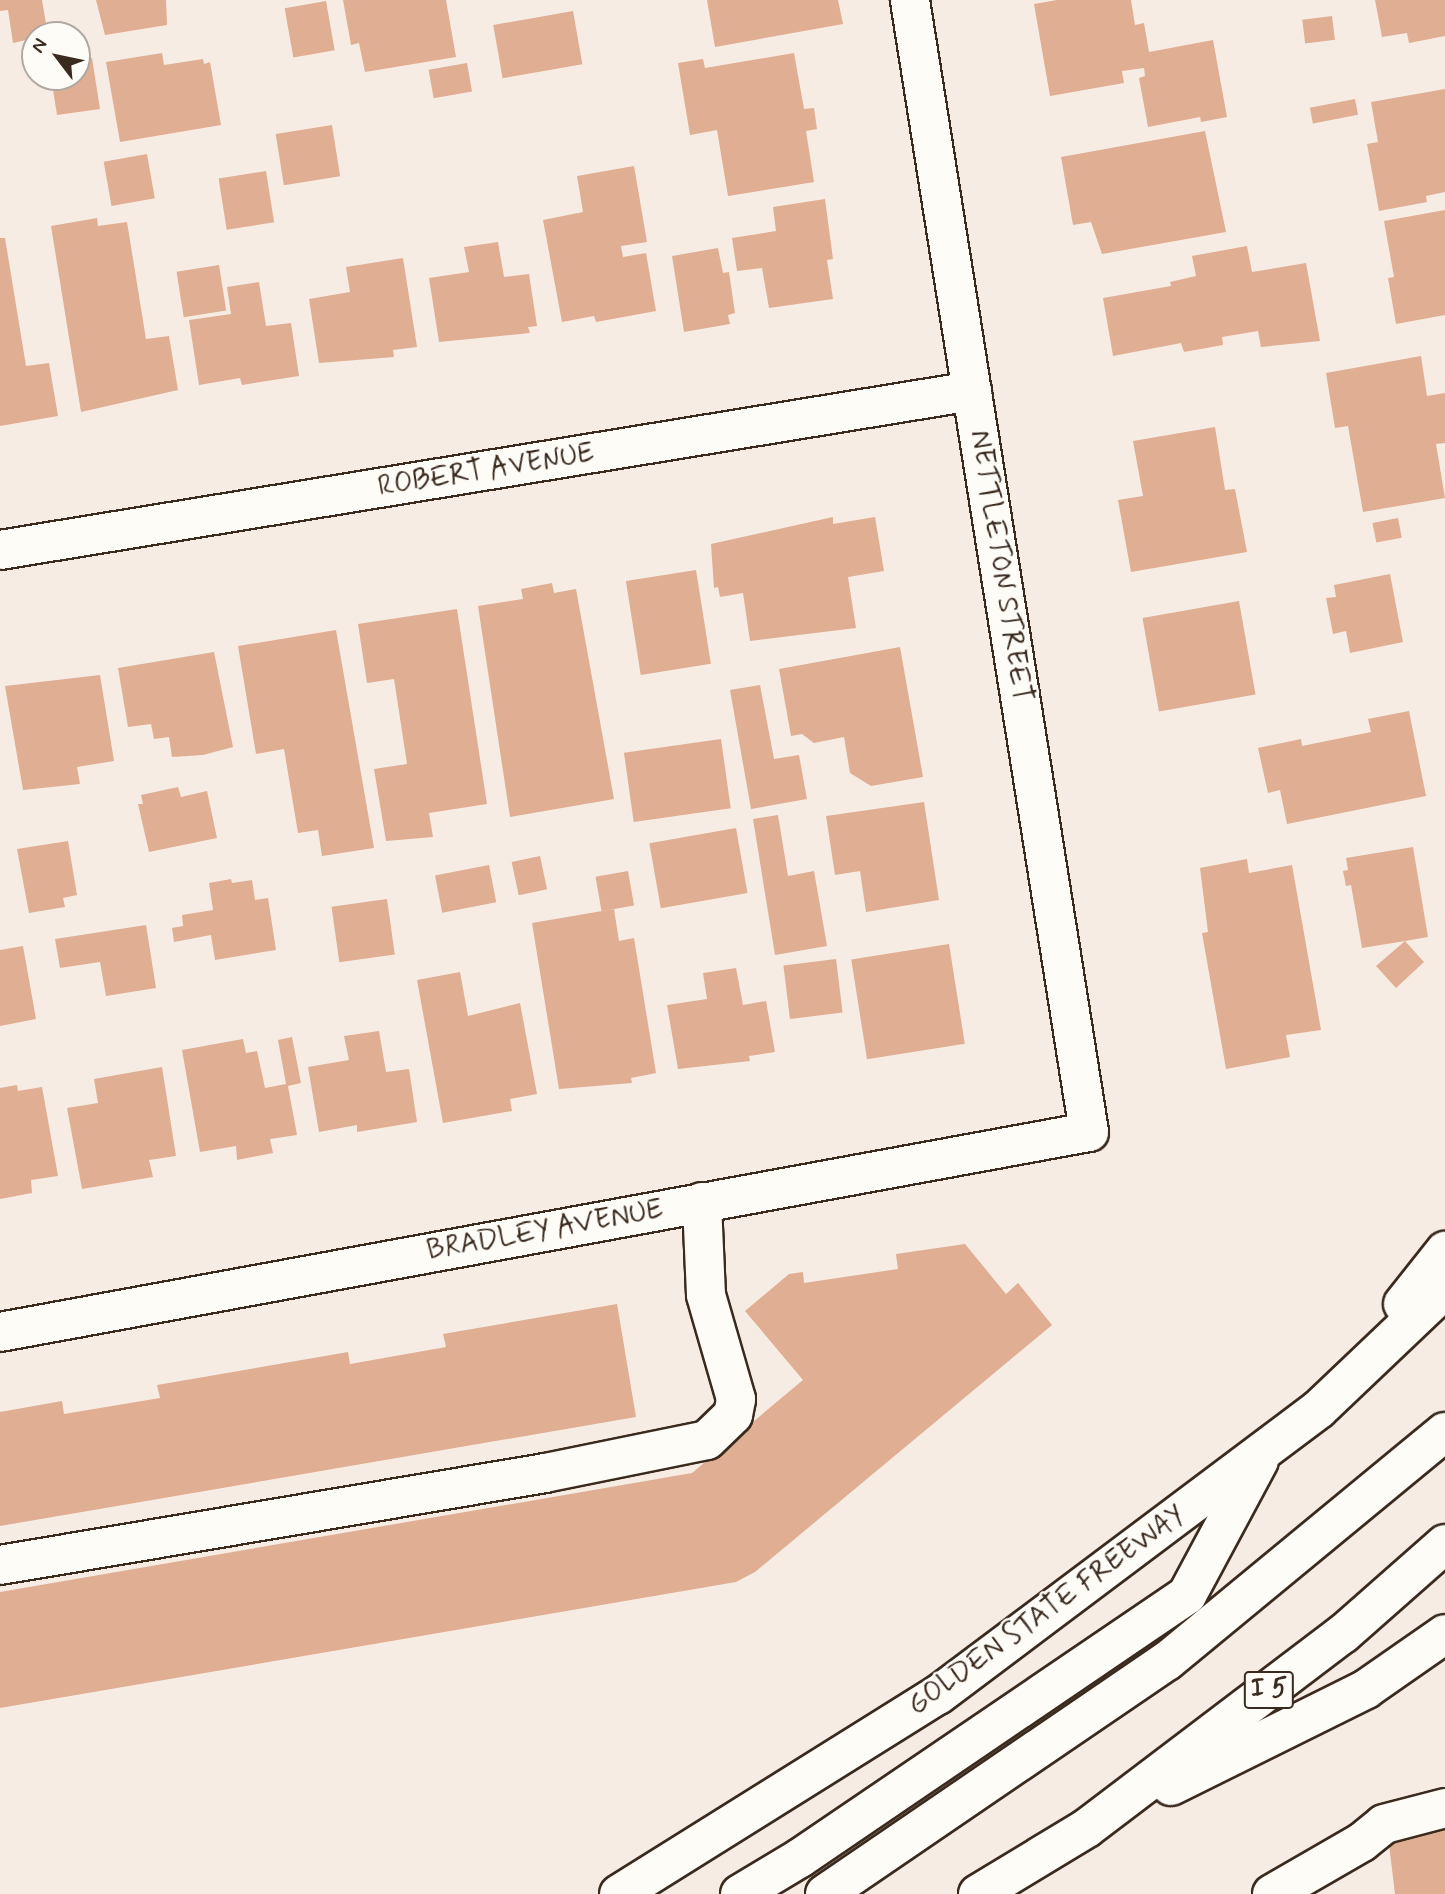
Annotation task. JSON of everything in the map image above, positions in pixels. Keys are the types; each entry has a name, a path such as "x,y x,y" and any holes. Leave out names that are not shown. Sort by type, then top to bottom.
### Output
{"main road":[{"name":"NETTLETON STREET","path":"910,0 1090,1132"},
{"name":"ROBERT AVENUE","path":"0,550 972,391"},
{"name":"BRADLEY AVENUE","path":"0,1332 1090,1132"},
{"path":"0,1565 545,1474 707,1440 733,1415 736,1399 706,1295 702,1202"},
{"path":"1319,1409 1445,1251"},
{"name":"GOLDEN STATE FREEWAY","path":"619,1894 938,1695 1319,1409 1445,1289"},
{"path":"825,1894 1167,1661 1445,1432"},
{"path":"740,1894 800,1858 1187,1595 1265,1450"},
{"name":"I 5","path":"978,1894 1087,1828 1343,1634 1445,1544"},
{"path":"1087,1828 1366,1689 1445,1634"},
{"path":"1272,1894 1362,1842 1384,1824 1445,1808"}],"building":[{"path":"0,0 42,0 46,21 21,21 21,41 13,43 8,10 0,11"},
{"path":"96,0 166,0 167,25 105,35"},
{"path":"343,0 446,0 456,57 365,72 359,43 351,45"},
{"path":"707,0 838,0 843,24 715,47"},
{"path":"1057,0 1131,0 1135,25 1144,23 1149,52 1213,40 1227,117 1201,122 1200,117 1148,127 1139,78 1145,76 1144,68 1122,71 1124,83 1050,96 1034,4"},
{"path":"1375,0 1445,0 1445,36 1409,43 1407,33 1382,37"},
{"path":"326,1 335,50 293,58 285,8"},
{"path":"573,11 582,64 503,78 493,25"},
{"path":"1332,16 1335,40 1305,43 1302,20"},
{"path":"162,53 164,65 203,59 204,64 210,62 221,125 120,142 106,62"},
{"path":"794,53 804,109 814,108 817,129 806,131 814,182 728,196 717,130 690,135 678,63 703,59 705,68"},
{"path":"91,58 100,109 57,115 53,91 91,91"},
{"path":"467,63 472,92 434,98 429,70"},
{"path":"1445,89 1445,192 1426,196 1427,202 1379,211 1367,144 1378,142 1371,102"},
{"path":"1355,99 1358,115 1313,123 1310,108"},
{"path":"332,125 340,176 284,185 276,134"},
{"path":"1205,131 1226,232 1102,254 1091,222 1073,225 1061,157"},
{"path":"147,154 155,198 111,206 104,162"},
{"path":"634,166 647,242 621,246 623,257 646,253 656,311 596,322 594,316 562,322 543,220 583,212 577,176"},
{"path":"266,171 274,222 227,230 219,179"},
{"path":"825,199 833,259 827,260 833,299 769,308 762,268 737,271 732,238 776,231 773,207"},
{"path":"1445,210 1445,315 1396,324 1388,278 1394,277 1384,221"},
{"path":"97,218 98,226 127,222 146,339 169,336 178,390 81,412 51,226"},
{"path":"0,238 5,238 26,366 49,363 58,416 0,426"},
{"path":"498,242 504,277 529,274 537,326 528,327 530,333 439,342 429,278 469,272 464,247"},
{"path":"1247,246 1252,272 1306,263 1320,341 1261,347 1258,331 1222,337 1223,345 1184,352 1181,343 1113,356 1103,298 1171,286 1170,282 1196,276 1192,256"},
{"path":"718,248 723,273 729,272 735,313 728,315 730,324 684,332 672,256"},
{"path":"403,258 417,347 393,350 394,357 319,363 309,299 350,292 346,267"},
{"path":"219,265 226,310 184,317 177,272"},
{"path":"259,282 266,326 291,323 299,376 242,385 240,378 199,385 189,320 231,314 227,287"},
{"path":"1421,356 1427,396 1445,393 1445,443 1436,444 1445,498 1363,512 1348,426 1335,428 1326,373"},
{"path":"1215,427 1225,490 1235,489 1247,552 1131,572 1118,500 1143,496 1133,441"},
{"path":"833,517 833,524 875,517 884,571 848,577 856,628 750,641 743,593 720,597 718,587 714,588 711,544"},
{"path":"1398,518 1402,538 1376,543 1372,523"},
{"path":"696,570 711,664 641,675 626,581"},
{"path":"1390,574 1403,642 1350,653 1346,631 1333,634 1326,598 1336,597 1334,585"},
{"path":"552,583 554,593 576,589 614,799 510,817 478,606 523,599 521,589"},
{"path":"1239,601 1255,695 1159,712 1142,618"},
{"path":"457,609 487,804 429,813 433,837 386,841 374,769 407,764 394,679 367,683 358,624"},
{"path":"336,630 374,848 322,856 318,830 298,833 284,749 256,754 238,646"},
{"path":"900,647 923,777 871,786 850,773 844,737 814,743 802,734 791,736 779,669"},
{"path":"214,652 233,747 203,755 172,757 169,737 154,739 151,724 128,727 118,668"},
{"path":"100,675 114,761 77,767 80,784 23,790 5,686"},
{"path":"760,685 774,759 799,755 807,799 751,809 730,690"},
{"path":"1409,711 1426,796 1287,824 1280,790 1268,793 1258,748 1301,739 1302,746 1371,732 1368,719"},
{"path":"721,739 731,808 634,822 624,753"},
{"path":"178,787 181,797 207,791 217,838 149,852 138,804 143,804 141,795"},
{"path":"924,802 939,900 866,912 860,871 835,875 826,816"},
{"path":"778,815 788,876 814,871 827,946 775,955 753,819"},
{"path":"736,828 747,893 661,908 649,843"},
{"path":"68,841 77,895 63,898 65,907 29,913 17,849"},
{"path":"1413,847 1428,937 1362,948 1351,885 1346,886 1343,871 1348,870 1346,858"},
{"path":"540,856 547,889 519,895 512,862"},
{"path":"1247,859 1249,873 1292,865 1321,1030 1286,1035 1290,1057 1226,1069 1202,933 1208,932 1200,868"},
{"path":"489,865 496,902 442,913 435,875"},
{"path":"628,871 634,905 602,911 596,877"},
{"path":"231,879 232,883 252,880 255,900 268,898 276,950 215,960 211,935 174,942 172,928 183,926 182,915 213,910 209,883"},
{"path":"387,899 395,954 339,962 332,907"},
{"path":"614,909 619,941 634,938 656,1073 631,1078 632,1083 559,1089 532,923"},
{"path":"146,925 156,988 106,996 100,962 60,968 55,939"},
{"path":"1405,941 1424,962 1396,988 1376,966"},
{"path":"949,944 965,1044 867,1059 851,959"},
{"path":"23,946 36,1019 0,1026 0,950"},
{"path":"836,959 843,1013 790,1019 783,965"},
{"path":"736,968 743,1005 766,1001 775,1052 749,1056 750,1061 678,1069 667,1005 707,999 703,973"},
{"path":"460,972 468,1016 520,1003 537,1094 510,1099 512,1111 443,1123 417,980"},
{"path":"379,1031 386,1072 409,1069 417,1122 357,1132 357,1125 319,1132 308,1067 349,1060 344,1036"},
{"path":"292,1037 301,1083 288,1086 297,1135 270,1139 273,1153 237,1160 236,1146 200,1152 182,1050 243,1039 246,1053 257,1051 265,1088 286,1084 278,1040"},
{"path":"162,1067 176,1156 149,1160 153,1177 82,1189 67,1108 98,1103 94,1079"},
{"path":"17,1085 18,1091 42,1087 58,1176 31,1180 32,1193 0,1199 0,1088"},
{"path":"965,1244 1006,1294 1018,1283 1052,1325 755,1572 736,1582 0,1708 0,1592 692,1473 803,1380 745,1311 789,1274 803,1272 804,1283 898,1269 896,1254"},
{"path":"617,1304 636,1417 0,1526 0,1412 62,1401 64,1414 160,1398 157,1385 348,1352 350,1364 446,1347 443,1334"},
{"path":"1445,1822 1445,1894 1395,1894 1387,1828"}]}
